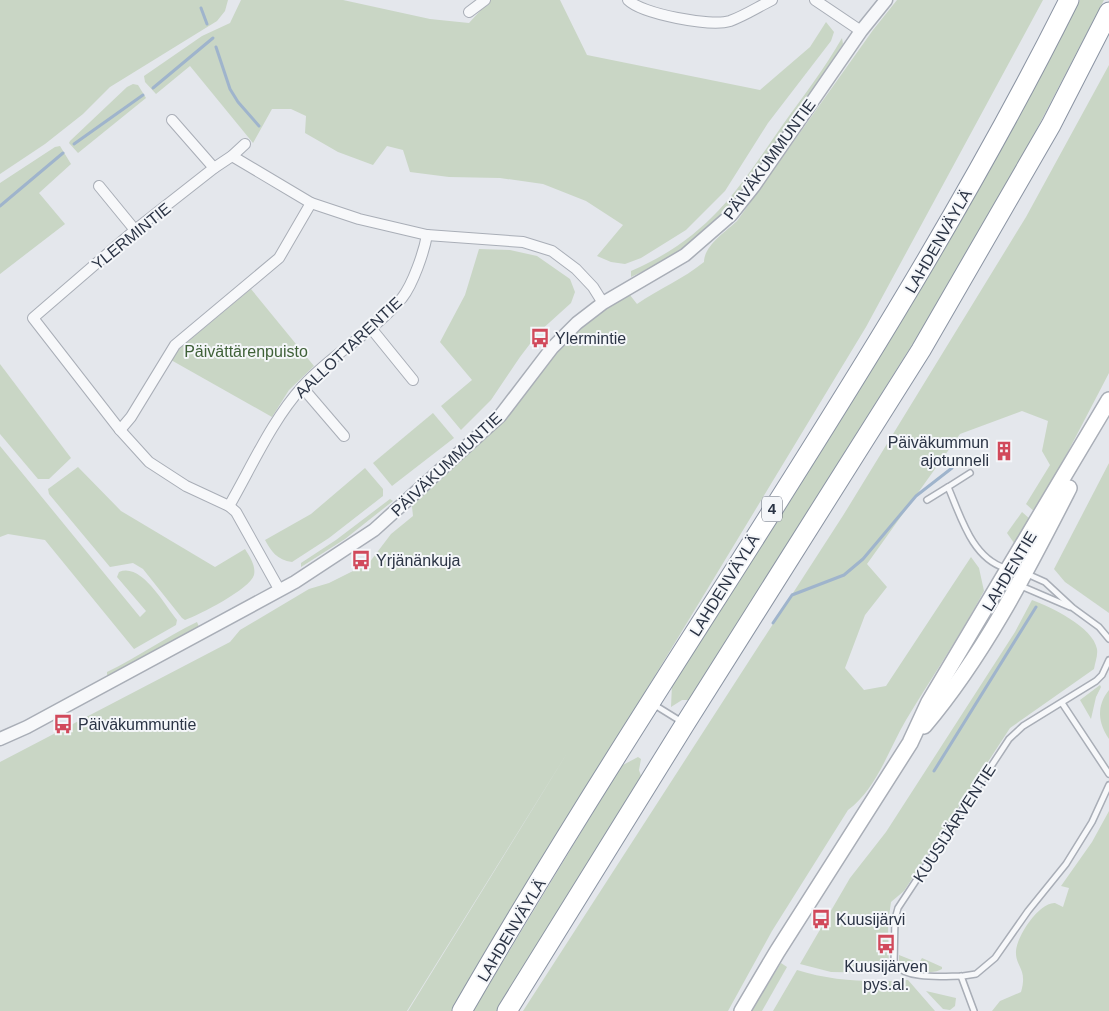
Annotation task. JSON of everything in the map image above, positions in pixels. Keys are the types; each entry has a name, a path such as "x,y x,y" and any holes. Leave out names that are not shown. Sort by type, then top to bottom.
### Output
{"highway":[{"name":"LAHDENVÄYLÄ","path":"462,1011 650,702 886,331 1018,103 1069,0"},
{"path":"507,1011 921,350 1051,125 1109,12"}],"main road":[{"name":"LAHDENTIE","path":"910,743 929,702 1010,570 1109,400"},
{"name":"LAHDENTIE","path":"742,1011 777,952 910,743 956,684 1022,579 1109,408"}],"street":[{"path":"470,12 485,0"},
{"path":"628,0 650,11 716,23 729,21 772,0"},
{"path":"815,0 861,31"},
{"name":"PÄIVÄKUMMUNTIE","path":"0,739 33,723 279,589 339,554 401,507 500,416 552,348 577,323 603,303 685,255 731,215 754,186 861,31 886,0"},
{"path":"172,120 214,168"},
{"name":"YLERMINTIE","path":"120,430 33,318 135,230 245,144"},
{"path":"232,156 311,203 359,219 427,234 523,242 552,251 576,268 593,287 603,303"},
{"path":"99,186 135,230"},
{"path":"279,589 241,519 229,506 186,486 149,462 120,430 131,417 175,345 279,258 311,203"},
{"name":"AALLOTTARENTIE","path":"229,506 286,407 302,387 370,327 406,292 425,246 427,234"},
{"path":"370,327 413,380"},
{"path":"302,387 344,436"}],"lane":[{"path":"927,500 970,473"},
{"path":"948,487 970,536 988,562 1010,570 1022,579 1032,592 1073,608"},
{"path":"1010,570 1022,579 1045,582 1073,608 1099,627 1109,639"},
{"name":"KUUSIJÄRVENTIE","path":"962,976 900,971 894,964 894,935 898,908 1009,739 1023,726 1062,703 1102,675 1109,660"},
{"path":"650,702 685,724"},
{"path":"1062,703 1109,774"},
{"path":"974,1011 962,976 976,974 994,958 1028,911 1066,864 1092,822 1109,785"}],"green space":[{"path":"0,0 228,0 225,11 217,21 110,87 83,114 45,144 0,174"},
{"path":"241,0 343,0 430,19 469,23 490,0 560,0 587,55 760,90 810,47 826,22 834,32 831,41 768,123 725,191 686,230 641,258 625,264 611,262 597,256 623,225 586,201 543,184 500,178 449,177 410,172 403,150 387,146 373,165 338,152 305,133 306,116 291,109 272,109 253,143 190,66 156,94 145,82 144,76 202,36 230,23"},
{"path":"897,0 1043,0 866,327 452,1011 408,1011 569,750 407,1011 0,1011 0,762 230,642 240,630 309,589 329,583 369,563 391,534 413,516 411,497 500,416 552,348 626,290 637,304 688,274 704,262 707,250 737,221 873,30"},
{"path":"1080,0 1104,0 1016,169 945,292 690,700 682,700 671,707 672,684 912,302 1016,122"},
{"path":"842,38 843,44 797,113 727,210 688,246 631,277 631,271 658,258 701,227 736,191 821,71"},
{"path":"1109,65 1109,373 1036,513 1026,504 1050,465 1042,451 1048,421 1022,411 960,434 867,564 887,587 865,615 845,668 864,690 886,686 971,557 979,568 984,591 906,720 874,780 858,802 848,810 772,931 728,1011 523,1011 844,514 1026,217"},
{"path":"133,84 138,85 146,98 78,153 69,143 70,141 127,87"},
{"path":"60,146 71,164 39,193 65,224 0,274 0,183 55,147"},
{"path":"479,249 510,250 537,256 570,279 575,292 571,303 539,332 491,400 461,430 441,406 472,380 440,342 465,295"},
{"name":"Päivättärenpuisto","path":"251,289 314,366 289,390 272,417 171,360 180,348"},
{"path":"0,364 71,458 49,479 38,479 0,434"},
{"path":"433,413 454,438 392,486 373,463"},
{"path":"0,446 140,617 146,611 117,577 119,572 136,573 144,579 159,595 177,620 176,625 134,649 45,540 8,534 0,537"},
{"path":"1109,463 1109,613 1065,582 1054,569"},
{"path":"78,467 121,511 215,567 245,549 252,562 254,575 250,581 234,594 185,620 143,569 133,563 110,567 49,494 48,489"},
{"path":"365,468 383,489 383,496 329,538 292,562 278,557 272,551 265,540 311,514"},
{"path":"390,499 393,501 345,539 301,567 301,563 336,540"},
{"path":"1022,512 1030,519 1014,543 1007,533"},
{"path":"1032,600 1060,613 1088,633 1097,649 1094,669 1010,728 904,891 891,902 888,924 889,973 831,972 800,964 850,878 886,832 1015,632"},
{"path":"197,622 199,627 151,655 107,676 107,672"},
{"path":"1100,685 1101,687 1096,697 1091,719 1080,700"},
{"path":"1109,690 1109,739 1101,721 1100,708"},
{"path":"638,757 641,759 639,770 641,776 498,1011 473,1011 621,766"},
{"path":"1109,811 1109,1011 992,1011 1000,1001 1021,992 1023,978 1016,956 1020,937 1030,921 1042,908 1055,903 1063,907 1069,888 1061,886 1092,842"},
{"path":"899,955 919,963 922,958 942,967 942,969 926,972 899,962"},
{"path":"781,963 787,967 762,1011 751,1011"},
{"path":"797,970 824,977 852,980 908,980 935,1011 773,1011"},
{"path":"926,991 956,998 955,1006 950,1010 943,1009"}],"waterway":[{"path":"201,8 207,24"},
{"path":"153,88 213,38"},
{"path":"216,47 230,89 238,102 259,126"},
{"path":"74,144 143,95"},
{"path":"0,206 63,153"},
{"path":"773,623 792,595 844,575 863,559 916,496 952,468"},
{"path":"934,771 1036,607"}],"place":[{"name":"Ylermintie","path":"540,338"},
{"name":"Päiväkummun ajotunneli","path":"1004,451"},
{"name":"Yrjänänkuja","path":"361,560"},
{"name":"Päiväkummuntie","path":"63,724"},
{"name":"Kuusijärvi","path":"821,919"},
{"name":"Kuusijärven pys.al.","path":"886,944"}]}
